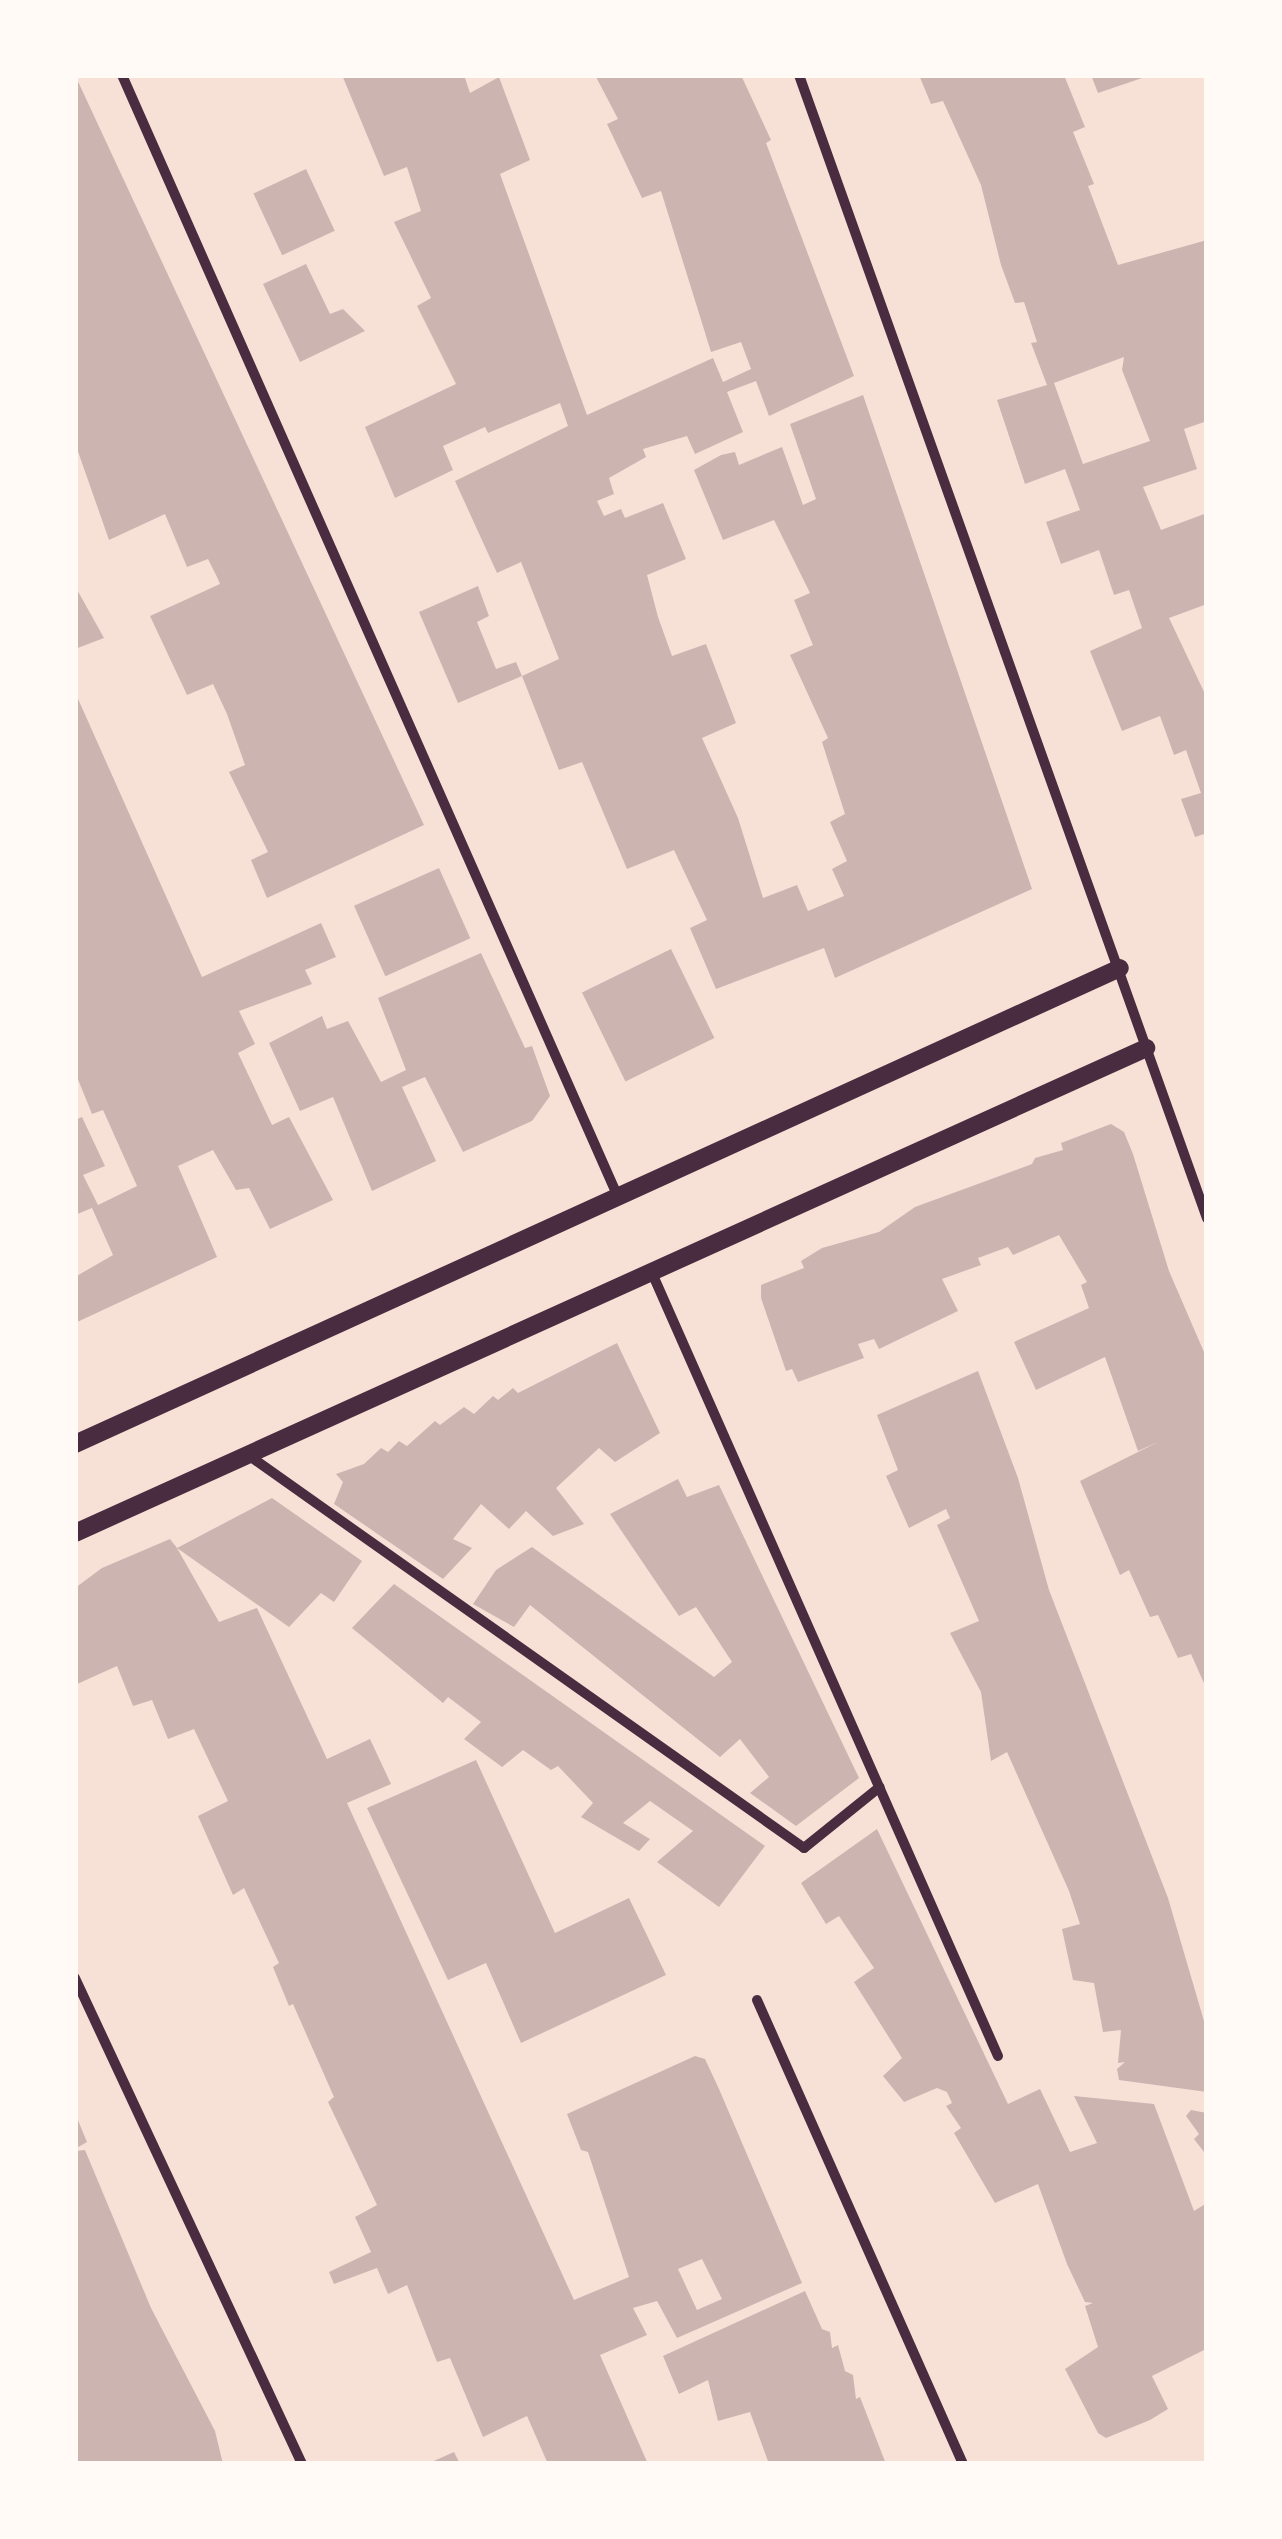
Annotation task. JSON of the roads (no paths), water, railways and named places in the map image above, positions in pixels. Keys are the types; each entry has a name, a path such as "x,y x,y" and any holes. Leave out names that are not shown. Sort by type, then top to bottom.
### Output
{"street":[{"path":"122,75 618,1197"},
{"path":"800,75 1207,1218"},
{"path":"75,1444 1120,968"},
{"path":"75,1532 244,1452 652,1273 1146,1048"},
{"path":"652,1273 998,2056"},
{"path":"244,1452 804,1848 880,1787"},
{"path":"75,1978 302,2464"},
{"path":"757,2000 964,2464"}]}
